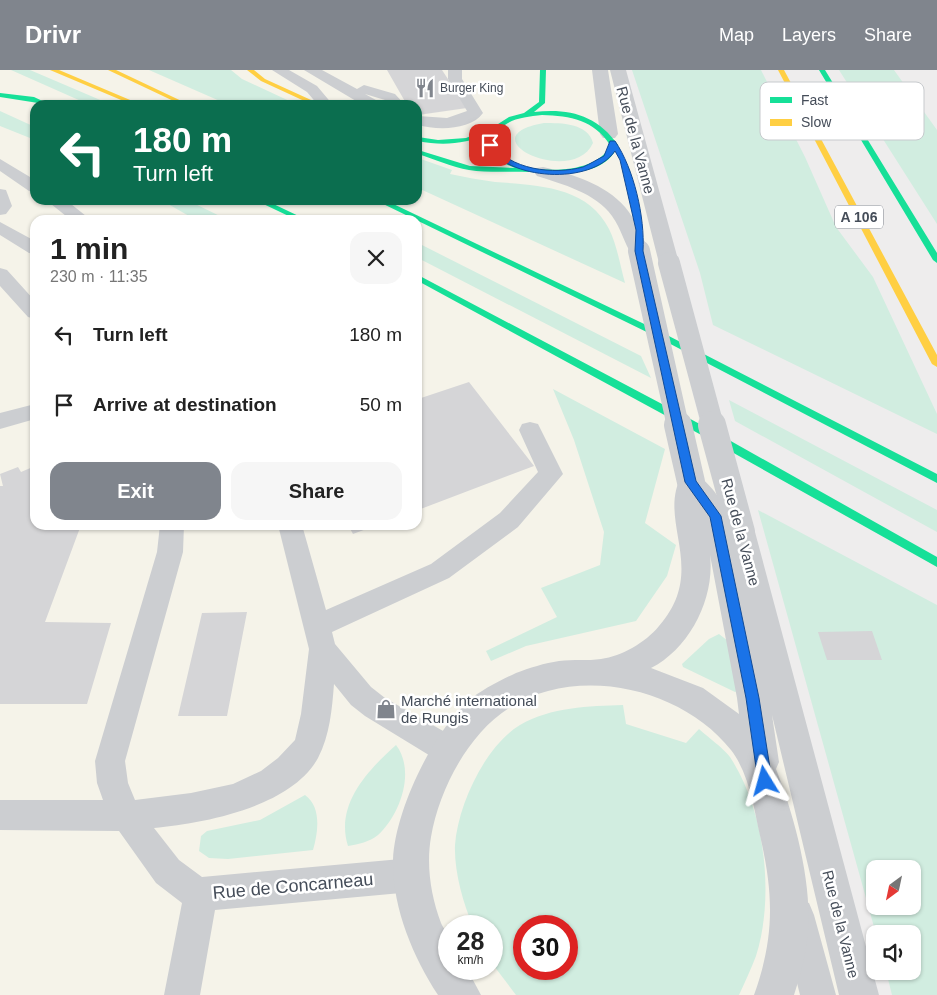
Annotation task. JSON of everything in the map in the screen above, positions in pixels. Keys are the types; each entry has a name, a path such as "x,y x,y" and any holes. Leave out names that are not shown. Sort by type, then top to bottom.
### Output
{"main road":[{"path":"53,70 127,100"},
{"path":"111,70 176,100"},
{"path":"250,70 263,80 308,100"},
{"path":"527,114 542,103 543,70"},
{"name":"A 106","path":"781,70 787,82"},
{"name":"A 106","path":"822,70 829,82"},
{"path":"14,84 34,99"},
{"path":"0,94 34,99"},
{"path":"422,140 438,144 458,143 479,138 508,120 527,114 559,113 595,123 611,138 612,150 598,164 570,171 500,172 469,169 422,153"},
{"path":"495,128 490,136 490,145 495,154 519,167 540,171"},
{"name":"A 106","path":"818,140 937,364"},
{"name":"A 106","path":"864,140 937,260"},
{"path":"270,205 292,215"},
{"path":"390,205 411,215"},
{"path":"422,220 498,255 736,373 937,479"},
{"path":"422,280 709,434 937,562"}],"street":[{"name":"Rue de la Vanne","path":"600,70 611,138 623,160 628,177"},
{"name":"Rue de la Vanne","path":"618,70 741,532 859,995"},
{"path":"540,171 567,180 602,198 619,212 639,251 691,482 689,512 697,568 696,584 689,603 668,637 653,651 633,662 603,672"},
{"path":"634,204 640,230 639,251"},
{"path":"691,482 716,516 752,698 765,781 788,880 792,917 789,948 774,995"},
{"path":"461,995 431,943 418,910 412,875 414,838 422,807 448,750 473,718 499,697 525,684 577,672 603,672 635,676 664,685 696,701 716,714 743,740 765,781"}],"lane":[{"path":"279,70 312,90 321,100"},
{"path":"311,70 342,85 366,100"},
{"path":"422,121 436,123 460,120 475,113 475,110 454,79 455,70"},
{"path":"342,85 390,97 393,100"},
{"path":"0,164 30,184"},
{"path":"0,194 3,206 0,210"},
{"path":"62,205 75,215"},
{"path":"0,227 30,247"},
{"path":"0,274 30,307"},
{"path":"0,421 30,412"},
{"path":"320,638 440,571 509,520 550,474 530,430"},
{"name":"Rue de Concarneau","path":"172,530 170,552 110,761 110,779 117,799 127,816 169,874 186,889 201,894 412,875"},
{"path":"288,530 320,638 361,696 375,707 448,750"},
{"path":"0,815 127,816 205,806 258,790 276,779 307,748 315,714 320,638"},
{"path":"788,880 818,995"},
{"path":"182,995 201,894"}],"shaded area":[{"name":"Marché international de Rungis","path":"0,70 612,70 843,995 0,995"}],"green space":[{"path":"11,70 30,70 100,100 79,100"},
{"path":"149,70 231,70 242,79 287,100 218,100"},
{"path":"632,70 761,70 767,82 760,82 760,140 796,140 836,227 873,277 937,414 937,434 713,325 700,273"},
{"path":"839,70 894,70 903,82 847,82"},
{"path":"0,111 30,125 30,138 0,126"},
{"path":"924,112 937,130 937,224 884,140 924,140"},
{"path":"544,123 573,125 586,131 593,143 582,156 566,161 548,160 531,155 519,147 515,138 522,130"},
{"path":"422,159 452,170 450,174 495,182 544,187 560,190 575,196 600,215 609,229 625,283 422,190"},
{"path":"170,205 197,205 218,215 187,215"},
{"path":"422,245 641,356 651,378 422,260"},
{"path":"553,389 665,449 645,523 676,545 667,576 636,621 526,646 491,661 486,651 557,617 541,588 600,565 604,532 574,440"},
{"path":"729,400 937,510 937,532 735,421"},
{"path":"758,510 937,605 937,995 892,995 888,980 921,980 921,925 873,925 871,915 921,915 921,860 866,860 866,898"},
{"path":"719,634 728,641 738,691 735,692 683,667 682,664 709,639"},
{"path":"623,705 626,724 686,743 699,729 727,753 742,778 752,802 759,827 763,854 765,907 762,932 756,956 739,995 516,995 503,978 503,915 469,915 460,887 455,845 462,812 476,778 496,747 520,725 544,714 584,707"},
{"path":"396,745 405,767 405,780 399,805 378,835 367,841 348,846 345,831 346,817 356,790 374,766"},
{"path":"305,795 314,806 316,813 317,828 313,850 228,859 209,858 199,851 201,836 207,831 260,820"}],"building":[{"name":"Burger King","path":"387,70 442,70 467,108 422,114 422,100 404,100"},
{"path":"469,382 534,466 422,508 422,398"},
{"path":"18,467 21,472 30,468 30,530 79,530 45,622 111,623 87,704 0,704 0,486 3,486 0,474"},
{"path":"351,530 364,530 353,534"},
{"path":"247,612 227,716 178,716 202,613"},
{"path":"872,631 882,660 827,660 818,632"}],"traffic: fast":[{"path":"527,114 542,103 543,70"},
{"path":"822,70 829,82"},
{"path":"0,95 36,100"},
{"path":"542,113 574,115 592,122 608,135 614,145 609,155 598,163 582,169 562,172 541,172 505,162 494,152 490,138 494,131 505,121 542,113"},
{"path":"422,140 438,142 458,141 476,137 495,128"},
{"path":"864,140 937,260"},
{"path":"422,153 469,168 523,171"},
{"path":"270,205 292,215"},
{"path":"389,205 410,215"},
{"path":"422,221 660,335 937,479"},
{"path":"422,280 709,434 937,562"}],"traffic: slow":[{"path":"53,70 127,100"},
{"path":"111,70 176,100"},
{"path":"250,70 263,80 308,100"},
{"path":"781,70 787,82"},
{"path":"818,140 937,364"}],"place":[{"name":"Burger King","path":"425,88"},
{"name":"Marché international de Rungis","path":"386,709"}],"route":[{"path":"490,145 495,154 505,161 519,167 537,171 570,171 598,164 612,150 613,142 623,160 640,230 639,251 691,482 716,516 752,698 765,781"}]}
